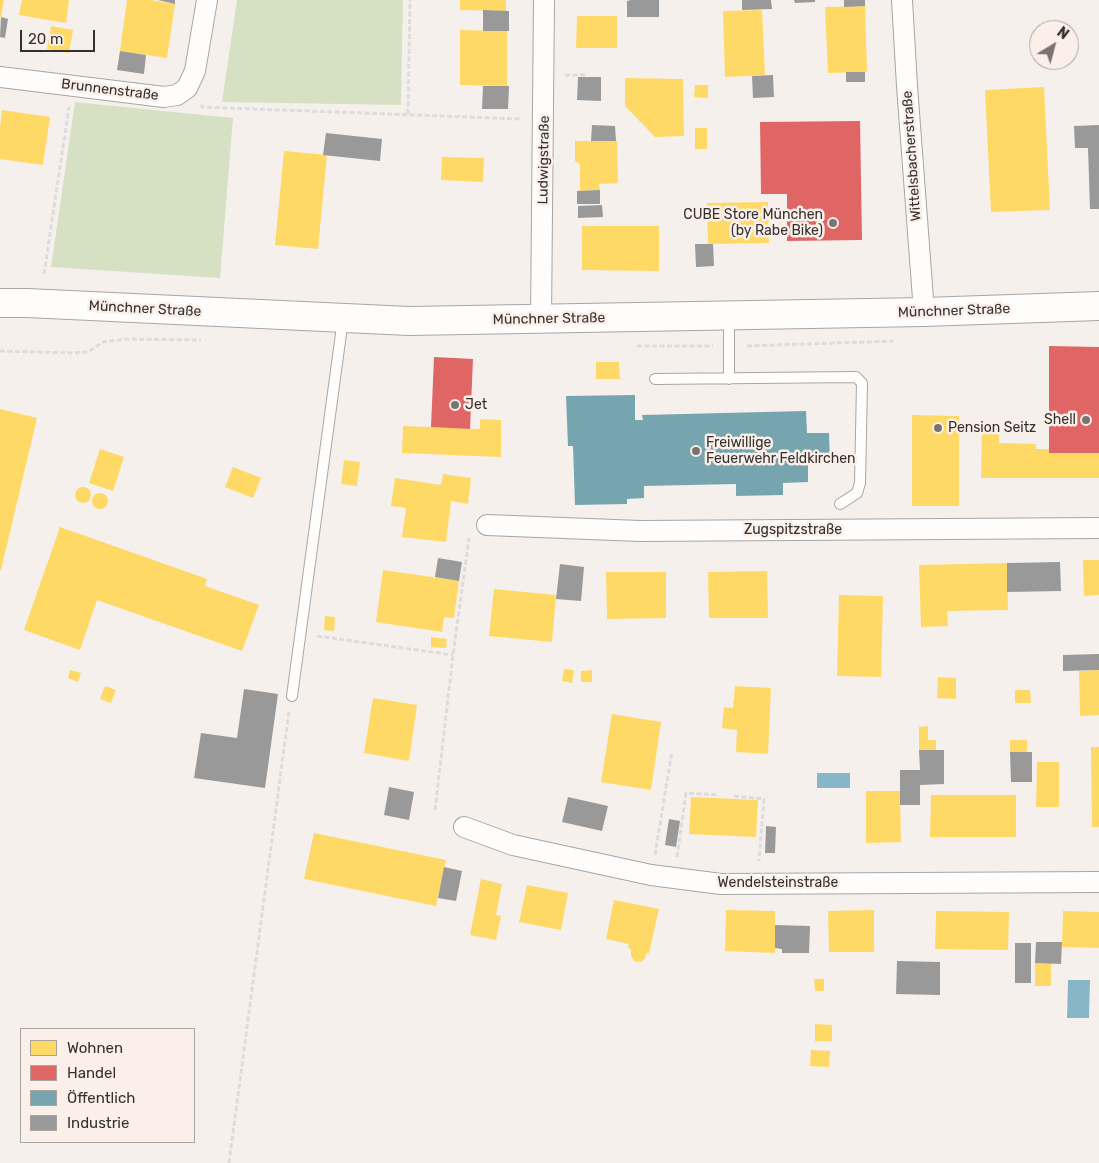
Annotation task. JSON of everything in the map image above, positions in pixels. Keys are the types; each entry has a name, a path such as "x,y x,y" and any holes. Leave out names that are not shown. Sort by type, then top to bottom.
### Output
{"street":[{"path":"187,88 196,71 206,0"},
{"name":"Ludwigstraße","path":"542,319 544,0"},
{"name":"Wittelsbacherstraße","path":"902,0 924,312"},
{"name":"Brunnenstraße","path":"0,77 164,97 177,95 187,88"},
{"name":"Münchner Straße","path":"0,303 409,321 924,312 1099,306"},
{"name":"Zugspitzstraße","path":"486,525 640,530 1099,528"},
{"name":"Wendelsteinstraße","path":"464,827 513,845 652,875 721,884 1099,882"}],"lane":[{"path":"729,316 729,379"},
{"path":"292,696 343,318"},
{"path":"655,379 856,377 862,383 860,483 857,493 840,504"}],"path":[{"path":"408,114 410,0"},
{"path":"44,274 72,85"},
{"path":"187,88 202,107 544,120"},
{"path":"0,350 73,353"},
{"path":"435,810 469,538"},
{"path":"300,634 453,655"},
{"path":"229,1163 292,696"},
{"path":"652,875 672,751"},
{"path":"674,879 686,793 719,795"},
{"path":"734,796 764,799 757,884"}],"green space":[{"path":"237,0 403,0 401,105 222,102"},
{"path":"75,102 233,118 220,278 51,267"}],"water":[{"path":"817,773 850,773 850,788 817,788"},
{"path":"1068,980 1090,980 1089,1018 1067,1018"}],"building: Wohnen":[{"path":"0,0 4,0 1,17 0,17"},
{"path":"22,0 69,0 66,23 19,15"},
{"path":"127,0 151,0 175,4 167,58 120,51"},
{"path":"460,0 506,0 506,11 460,10"},
{"path":"865,6 867,72 828,73 825,7"},
{"path":"762,10 765,75 725,77 723,11"},
{"path":"577,16 617,16 617,48 576,48"},
{"path":"51,26 73,30 69,53 47,49"},
{"path":"460,30 507,31 507,86 460,85"},
{"path":"625,78 683,79 684,136 655,137 625,106"},
{"path":"695,85 708,85 708,98 694,97"},
{"path":"1044,87 1050,210 991,212 985,90"},
{"path":"2,110 50,117 43,165 0,159"},
{"path":"695,128 707,128 707,149 695,149"},
{"path":"575,141 617,141 618,183 599,184 600,190 580,191 580,164 575,161"},
{"path":"284,151 327,155 318,249 275,245"},
{"path":"442,157 484,158 483,182 441,180"},
{"path":"768,202 769,243 708,244 707,203"},
{"path":"582,226 659,226 659,271 582,270"},
{"path":"596,362 619,362 620,379 596,379"},
{"path":"0,409 37,418 1,570 0,570"},
{"path":"912,415 959,416 959,506 912,506"},
{"path":"480,419 501,420 501,457 402,453 403,426 480,429"},
{"path":"982,430 999,431 999,443 1036,444 1036,449 1049,449 1049,453 1099,453 1099,478 981,478"},
{"path":"100,449 124,457 113,491 89,483"},
{"path":"344,460 360,462 357,486 341,484"},
{"path":"233,467 261,478 253,498 225,487"},
{"path":"443,474 471,478 468,504 451,501 446,542 402,537 406,508 391,506 395,478 441,485"},
{"path":"83,487 89,489 91,495 89,501 83,503 77,501 75,495 77,489"},
{"path":"100,493 106,495 108,501 106,507 100,509 94,507 92,501 94,495"},
{"path":"60,527 207,579 205,586 259,605 242,651 97,600 80,650 24,630"},
{"path":"1083,560 1099,560 1099,595 1084,596"},
{"path":"1007,563 1008,610 947,611 948,626 921,627 919,565"},
{"path":"383,570 459,581 454,618 444,617 442,632 376,622"},
{"path":"767,571 768,618 709,618 708,572"},
{"path":"606,572 666,572 666,618 607,619"},
{"path":"494,589 556,595 552,642 489,636"},
{"path":"839,595 883,596 881,677 837,676"},
{"path":"325,616 335,617 334,631 324,630"},
{"path":"431,637 447,639 446,648 431,647"},
{"path":"564,669 574,670 572,683 562,681"},
{"path":"70,670 81,673 78,682 68,678"},
{"path":"592,670 592,682 581,682 581,671"},
{"path":"1099,670 1099,715 1080,716 1079,671"},
{"path":"938,677 956,678 956,699 937,698"},
{"path":"105,686 116,690 111,703 100,699"},
{"path":"735,686 771,688 768,754 736,752 737,730 722,728 724,707 733,708"},
{"path":"1015,690 1030,690 1031,703 1015,703"},
{"path":"373,698 417,705 409,761 364,753"},
{"path":"612,714 661,722 651,790 601,782"},
{"path":"928,726 928,740 936,740 936,750 919,750 919,727"},
{"path":"1010,740 1027,740 1027,752 1010,752"},
{"path":"1091,747 1099,747 1099,827 1092,827"},
{"path":"1037,762 1059,762 1059,807 1036,807"},
{"path":"866,791 900,791 901,842 866,843"},
{"path":"931,795 1016,795 1016,837 930,837"},
{"path":"691,797 758,800 756,837 689,834"},
{"path":"314,833 446,860 436,906 304,879"},
{"path":"481,879 502,884 496,915 501,916 496,940 470,935"},
{"path":"527,885 568,893 561,930 519,922"},
{"path":"614,900 659,909 649,953 640,962 634,961 631,956 631,949 628,948 629,944 606,939"},
{"path":"726,910 775,911 775,953 725,951"},
{"path":"874,910 874,952 829,952 828,911"},
{"path":"936,911 1009,912 1008,950 935,949"},
{"path":"1063,911 1099,912 1099,948 1062,947"},
{"path":"1035,963 1051,963 1051,986 1035,986"},
{"path":"814,979 824,979 824,991 815,991"},
{"path":"815,1024 832,1025 832,1041 815,1041"},
{"path":"811,1050 830,1051 829,1067 810,1066"}],"building: Handel":[{"path":"860,121 862,240 787,241 787,194 761,194 760,122"},
{"path":"1049,346 1099,347 1099,453 1049,453"},
{"path":"434,357 473,359 470,429 431,427"}],"building: Öffentlich":[{"path":"635,395 635,420 643,420 642,415 806,411 807,433 829,433 830,463 808,463 808,482 783,483 783,495 736,496 736,484 644,486 644,498 627,499 627,504 575,505 573,446 568,446 566,396"}],"building: Industrie":[{"path":"158,0 175,0 175,4"},
{"path":"659,0 659,17 627,17 627,1"},
{"path":"742,0 771,0 772,9 742,10"},
{"path":"794,0 815,0 815,2 795,3"},
{"path":"844,0 865,0 865,6 844,7"},
{"path":"483,10 509,11 509,31 483,31"},
{"path":"1,17 8,19 5,38 0,37"},
{"path":"120,51 146,55 144,74 117,70"},
{"path":"846,72 865,72 865,82 846,82"},
{"path":"773,75 774,97 753,98 752,76"},
{"path":"578,77 601,77 601,101 577,100"},
{"path":"483,86 509,86 508,109 482,109"},
{"path":"592,125 615,126 616,141 591,141"},
{"path":"1099,125 1099,209 1090,209 1088,148 1075,148 1074,126"},
{"path":"326,133 382,139 380,161 323,155"},
{"path":"600,190 600,204 577,204 577,191"},
{"path":"602,205 603,217 578,218 578,206"},
{"path":"695,244 713,244 714,266 696,267"},
{"path":"438,558 462,562 459,581 435,577"},
{"path":"1060,562 1061,591 1007,592 1007,563"},
{"path":"560,564 584,567 581,601 556,599"},
{"path":"1099,654 1099,670 1063,671 1063,655"},
{"path":"244,689 278,694 265,788 194,778 201,733 237,738"},
{"path":"919,750 944,750 944,784 920,785 920,805 900,805 900,770 920,770"},
{"path":"1010,752 1032,752 1032,782 1011,782"},
{"path":"389,787 414,792 409,820 384,815"},
{"path":"568,797 608,806 602,831 562,822"},
{"path":"669,819 680,821 676,847 665,845"},
{"path":"766,826 776,827 775,853 765,853"},
{"path":"444,867 462,871 456,901 438,898"},
{"path":"775,925 810,926 809,953 782,953 782,949 775,948"},
{"path":"1036,942 1062,942 1061,964 1035,963"},
{"path":"1015,943 1031,943 1031,983 1015,983"},
{"path":"897,961 940,962 940,995 896,994"}],"place":[{"name":"CUBE Store München (by Rabe Bike)","path":"833,223"},
{"name":"Jet","path":"455,405"},
{"name":"Shell","path":"1086,420"},
{"name":"Pension Seitz","path":"938,428"},
{"name":"Freiwillige Feuerwehr Feldkirchen","path":"696,451"}]}
